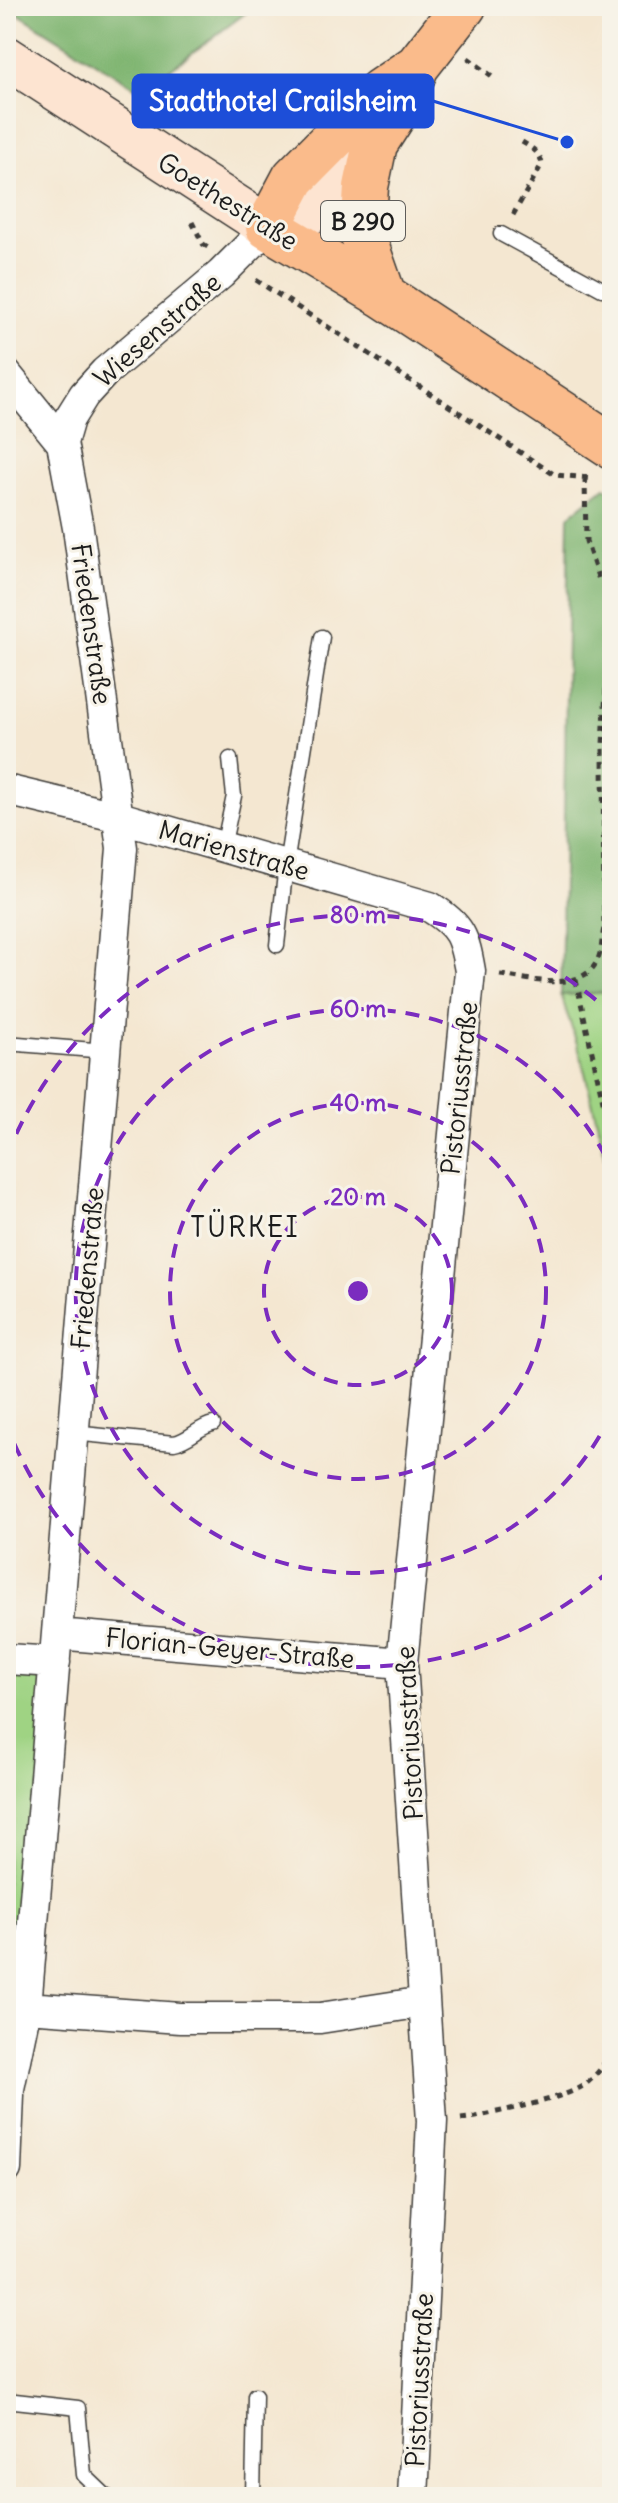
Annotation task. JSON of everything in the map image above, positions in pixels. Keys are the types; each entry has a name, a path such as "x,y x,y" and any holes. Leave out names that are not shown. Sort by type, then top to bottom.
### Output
{"main road":[{"name":"B 290","path":"384,296 363,236 366,187 375,144 400,105 417,66 464,6"},
{"name":"Goethestraße","path":"6,57 268,227 384,296 612,446"},
{"name":"B 290","path":"268,227 294,178 380,91 417,66"},
{"path":"268,227 301,219 320,206 375,144"}],"street":[{"name":"Wiesenstraße","path":"62,443 69,419 84,395 105,372 232,265 268,227"},
{"path":"6,374 62,443"},
{"name":"Friedenstraße","path":"6,2169 8,2099 26,2007 122,848 78,528 62,443"},
{"name":"Marienstraße","path":"6,790 119,817 430,907 449,919 461,932 470,971"},
{"name":"Pistoriusstraße","path":"413,2497 432,2121 402,1663 470,971"},
{"name":"Florian-Geyer-Straße","path":"6,1659 56,1648 402,1663"},
{"path":"26,2007 180,2018 320,2018 424,2002"}],"lane":[{"path":"501,234 602,289 612,289"},
{"path":"277,945 286,865 322,637"},
{"path":"223,847 234,796 230,759"},
{"path":"6,1043 106,1051"},
{"path":"73,1433 174,1443 184,1441 198,1429 213,1424"},
{"path":"253,2497 255,2396"},
{"path":"6,2400 78,2408 84,2475 107,2497"}],"path":[{"path":"501,234 542,164 541,156 522,142"},
{"path":"232,265 555,475 585,478 586,541 599,580 612,587"},
{"path":"470,971 555,982 576,980 590,971 600,956 604,928 603,744 608,653 612,637"},
{"path":"576,980 612,1142"},
{"path":"432,2121 476,2117 576,2090 607,2061 612,2047"}],"green space":[{"path":"6,6 255,6 141,91"},
{"path":"605,487 612,491 612,992 561,995 569,516"},
{"path":"612,992 612,1184 581,1056 561,995"},
{"path":"6,1659 55,1662 26,2007 6,2005"}],"place":[{"name":"Stadthotel Crailsheim","path":"567,142"}],"district":[{"name":"TÜRKEI","path":"245,1227"}]}
